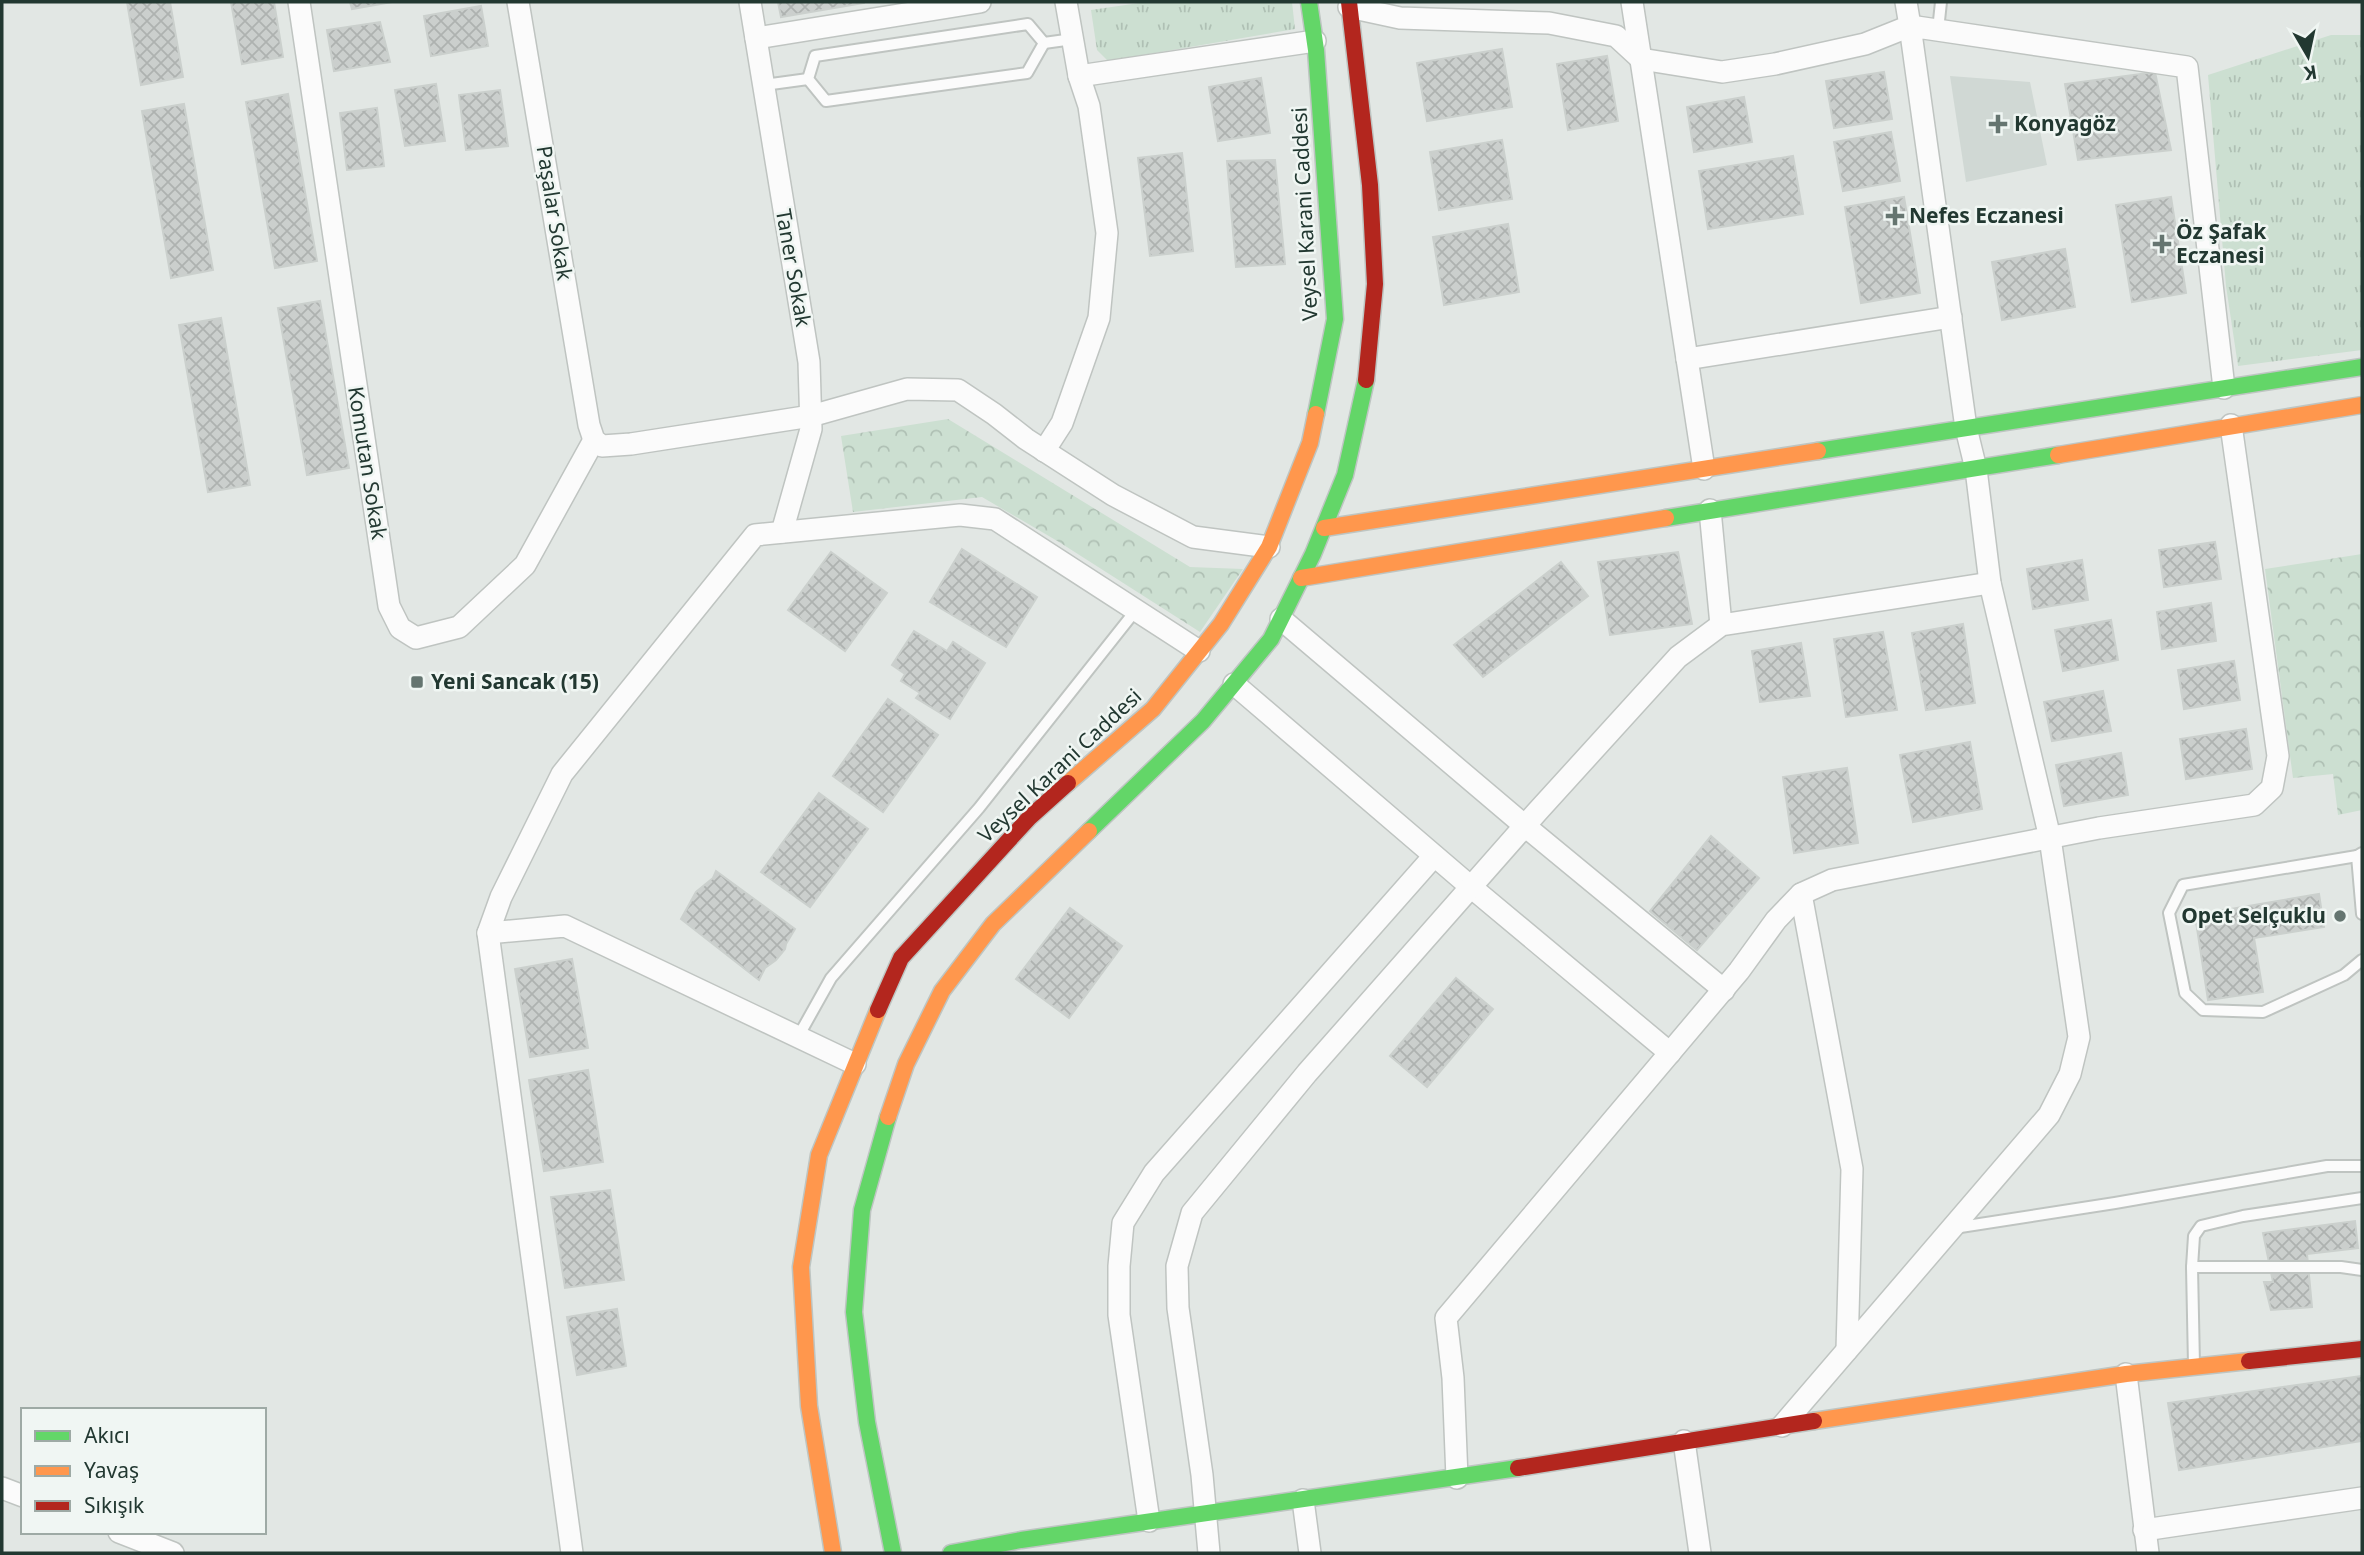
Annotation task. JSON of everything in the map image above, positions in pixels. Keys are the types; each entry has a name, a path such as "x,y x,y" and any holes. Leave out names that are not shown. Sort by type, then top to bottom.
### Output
{"street":[{"name":"Komutan Sokak","path":"299,2 389,606 400,628 416,638 460,627 525,565 591,432"},
{"name":"Paşalar Sokak","path":"518,2 591,432"},
{"name":"Taner Sokak","path":"750,2 809,362 811,429 782,532"},
{"path":"756,38 979,2"},
{"path":"1044,451 1062,423 1099,318 1107,233 1089,106 1079,76 1066,2"},
{"name":"Veysel Karani Caddesi","path":"833,1553 809,1406 801,1267 819,1155 855,1064 901,958 1029,818 1153,709 1221,624 1269,547 1310,443 1335,318 1315,41 1309,2"},
{"path":"1632,2 1704,469"},
{"path":"1782,1426 2049,1115 2070,1074 2079,1037 2050,838 1990,583 1976,469 1966,428 1906,2"},
{"path":"893,1553 867,1422 854,1312 862,1210 881,1138 906,1064 942,991 993,924 1194,730 1271,639 1301,579 1345,475 1366,384 1375,284 1370,185 1349,4 1401,18 1549,23 1616,36 1641,59 1722,72 1775,64 1865,44 1910,26 2187,66 2224,388"},
{"path":"1079,76 1315,41"},
{"path":"1687,359 1951,317"},
{"path":"1324,528 2362,367"},
{"path":"591,432 602,446 631,444 811,416 907,389 958,390 1044,451 1113,495 1193,537 1269,547"},
{"path":"1301,579 2362,405"},
{"path":"1457,1478 1453,1378 1446,1318 1724,990 1776,920 1801,894 1832,880 2050,838 2254,805 2272,788 2278,756 2231,425"},
{"path":"1710,510 1721,625"},
{"path":"572,1553 488,933 501,897 562,774 755,535 960,515 995,519 1199,651"},
{"path":"1209,1553 1178,1308 1177,1266 1192,1213 1307,1073 1678,657 1721,625 1990,583"},
{"path":"1281,619 1724,990"},
{"path":"1234,684 1670,1053"},
{"path":"1149,1521 1119,1315 1119,1266 1123,1223 1154,1173 1434,856"},
{"path":"1801,894 1852,1169 1847,1350"},
{"path":"488,933 565,926 855,1064"},
{"path":"951,1553 1021,1540 1457,1478 2126,1374 2362,1349"},
{"path":"2126,1374 2148,1553"},
{"path":"1684,1441 1700,1553"},
{"path":"2,1488 21,1495"},
{"path":"2144,1530 2362,1498"},
{"path":"1303,1500 1310,1553"},
{"path":"124,1534 173,1553"}],"lane":[{"path":"1938,30 1941,2"},
{"path":"808,79 815,56 1028,24 1044,43"},
{"path":"1044,43 1073,40"},
{"path":"808,79 826,101 1027,73 1044,43"},
{"path":"764,85 808,79"},
{"path":"799,1037 831,978 979,808 1136,610"},
{"path":"2362,914 2360,855 2183,885 2169,913 2185,993 2203,1010 2263,1012 2344,975 2362,960"},
{"path":"1951,1228 2327,1166 2362,1166"},
{"path":"2194,1367 2194,1236 2201,1226 2243,1216 2362,1198"},
{"path":"2193,1267 2341,1267 2362,1270"}],"shaded area":[{"name":"Konyagöz","path":"1950,76 2030,82 2047,165 1966,182"}],"green space":[{"path":"1146,2 1292,2 1295,29 1108,61 1097,50 1091,10"},
{"path":"2331,35 2362,35 2362,350 2238,366 2226,286 2208,75"},
{"path":"948,419 1190,567 1243,569 1200,632 1059,542 982,497 853,512 841,436"},
{"path":"2362,554 2362,810 2338,815 2333,774 2293,778 2265,569"}],"building":[{"path":"127,2 170,2 183,77 141,85"},
{"path":"231,2 274,2 283,57 242,64"},
{"path":"350,2 392,2 352,9"},
{"path":"778,2 864,2 864,3 781,17"},
{"path":"481,6 488,46 431,56 424,16"},
{"path":"380,22 390,62 334,71 327,30"},
{"path":"1502,49 1512,107 1427,121 1417,63"},
{"path":"1607,56 1618,121 1568,130 1557,64"},
{"path":"1884,72 1892,119 1834,128 1826,81"},
{"path":"2155,72 2171,150 2078,160 2065,84"},
{"path":"1261,78 1270,133 1218,141 1209,87"},
{"path":"436,84 445,141 405,146 395,90"},
{"path":"500,90 508,146 466,150 459,95"},
{"path":"288,94 317,261 275,268 246,102"},
{"path":"1744,97 1752,142 1694,152 1687,107"},
{"path":"184,104 213,270 171,278 142,111"},
{"path":"377,108 384,166 347,170 340,113"},
{"path":"1891,132 1900,181 1843,191 1834,142"},
{"path":"1502,140 1512,199 1439,210 1430,152"},
{"path":"1182,153 1193,251 1150,256 1138,158"},
{"path":"1793,156 1803,214 1708,229 1699,171"},
{"path":"1275,160 1285,264 1236,267 1227,161"},
{"path":"1904,197 1920,293 1861,303 1845,207"},
{"path":"2171,197 2186,293 2132,302 2116,205"},
{"path":"1508,224 1519,292 1444,305 1433,237"},
{"path":"2065,249 2075,307 2002,320 1992,262"},
{"path":"320,301 349,468 307,475 278,308"},
{"path":"221,318 250,485 208,492 179,325"},
{"path":"2215,542 2221,579 2164,587 2159,550"},
{"path":"962,549 1037,597 1006,647 930,602"},
{"path":"831,552 887,593 845,651 788,610"},
{"path":"1678,552 1692,624 1610,635 1598,562"},
{"path":"2082,560 2088,600 2033,609 2027,569"},
{"path":"1561,562 1588,596 1483,677 1454,645"},
{"path":"2211,603 2216,641 2162,649 2157,612"},
{"path":"2111,620 2118,660 2063,671 2055,630"},
{"path":"1963,624 1975,703 1926,710 1912,633"},
{"path":"914,631 947,651 953,642 985,663 950,719 916,698 920,693 901,681 905,674 892,665"},
{"path":"1883,632 1897,710 1846,717 1834,639"},
{"path":"1801,643 1810,696 1760,702 1752,651"},
{"path":"2234,661 2240,700 2184,709 2178,670"},
{"path":"2103,691 2111,731 2052,741 2044,702"},
{"path":"888,699 938,735 883,812 833,776"},
{"path":"2246,729 2252,769 2186,779 2180,739"},
{"path":"1970,742 1982,809 1913,822 1900,755"},
{"path":"2121,753 2128,795 2064,806 2056,765"},
{"path":"1847,768 1858,843 1794,853 1783,777"},
{"path":"819,793 868,829 810,907 761,872"},
{"path":"1711,836 1759,878 1697,950 1650,911"},
{"path":"716,871 795,929 785,949 765,968 759,980 681,919 696,892 713,878"},
{"path":"2319,894 2324,927 2254,938 2263,992 2208,1000 2195,915"},
{"path":"1070,908 1122,946 1069,1018 1016,979"},
{"path":"572,959 588,1048 530,1057 515,969"},
{"path":"1456,978 1493,1009 1427,1087 1390,1056"},
{"path":"588,1070 603,1162 544,1171 529,1080"},
{"path":"610,1190 624,1280 565,1288 551,1197"},
{"path":"2355,1221 2358,1248 2307,1254 2312,1307 2271,1310 2264,1282 2273,1282 2263,1233"},
{"path":"617,1309 626,1366 577,1375 567,1317"},
{"path":"2362,1376 2362,1441 2179,1470 2168,1403"}],"traffic: fast":[{"path":"1309,2 1316,50 1335,319 1316,414"},
{"path":"1818,451 2362,367"},
{"path":"1089,831 1203,721 1271,639 1313,554 1345,475 1366,380"},
{"path":"1666,518 2058,455"},
{"path":"888,1117 862,1210 854,1312 867,1422 893,1553"},
{"path":"951,1553 1021,1540 1518,1468"}],"traffic: slow":[{"path":"2058,455 2362,405"},
{"path":"1068,783 1153,709 1221,624 1269,547 1310,443 1316,414"},
{"path":"1324,528 1818,451"},
{"path":"1301,578 1666,518"},
{"path":"888,1117 906,1064 942,991 993,924 1089,831"},
{"path":"833,1553 809,1406 801,1267 819,1155 878,1010"},
{"path":"1814,1421 2126,1374 2249,1361"}],"traffic: jam":[{"path":"1349,2 1370,185 1375,284 1366,380"},
{"path":"878,1010 901,958 1029,818 1068,783"},
{"path":"2249,1361 2362,1349"},
{"path":"1518,1468 1814,1421"}],"place":[{"name":"Konyagöz","path":"1998,124"},
{"name":"Nefes Eczanesi","path":"1895,216"},
{"name":"Öz Şafak Eczanesi","path":"2162,244"},
{"name":"Yeni Sancak (15)","path":"417,682"},
{"name":"Opet Selçuklu","path":"2340,916"}]}
